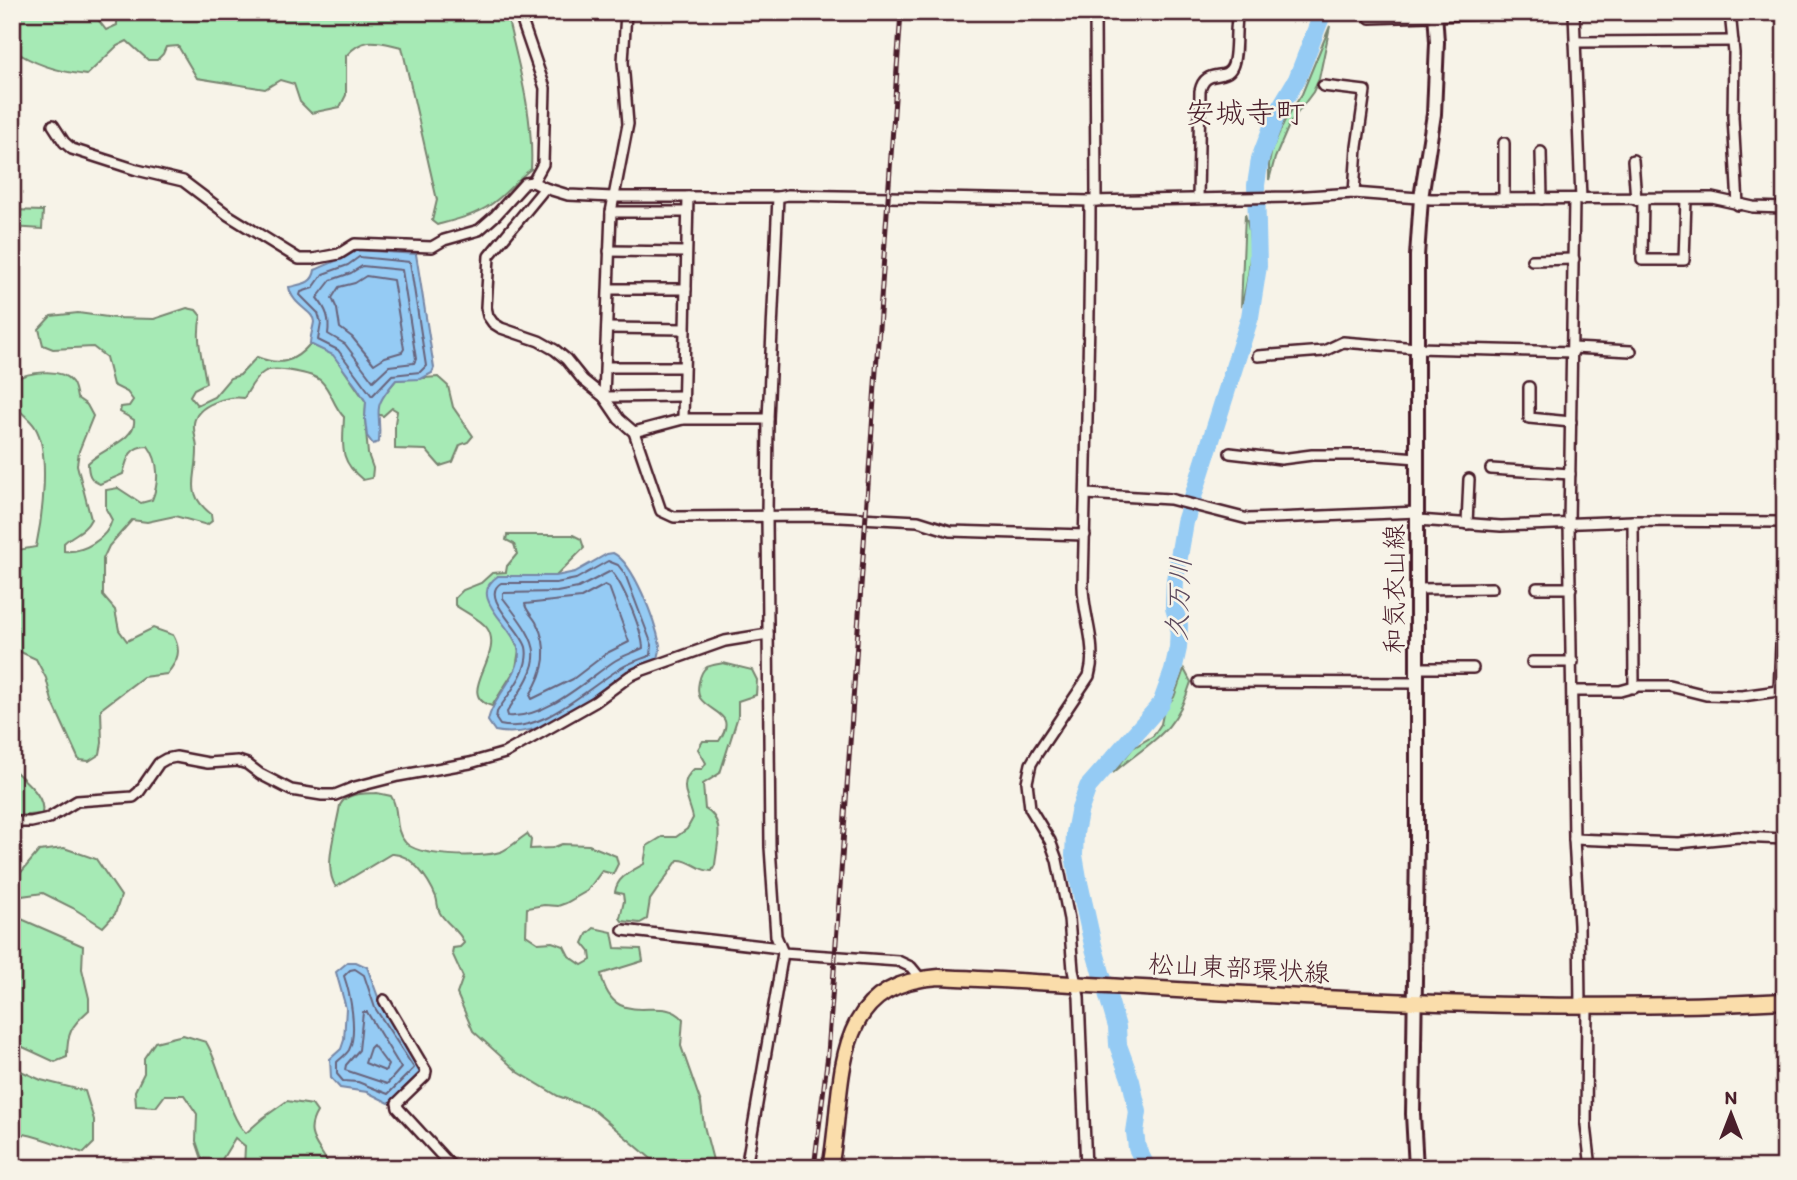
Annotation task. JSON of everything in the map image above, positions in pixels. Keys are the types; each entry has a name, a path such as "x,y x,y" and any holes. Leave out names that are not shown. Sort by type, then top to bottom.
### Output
{"main road":[{"name":"和気衣山線","path":"1416,1168 1413,1114 1418,516 1417,256 1421,198 1434,114 1435,13"},
{"name":"松山東部環状線","path":"830,1168 840,1071 857,1024 875,999 887,990 920,978 1415,1002 1583,1007 1785,1001"}],"street":[{"path":"519,12 545,88 543,164 533,181"},
{"path":"604,397 611,212 628,124 623,62 626,12"},
{"path":"1086,1168 1080,984 1057,860 1050,841 1030,808 1027,782 1031,764 1089,676 1092,665 1093,646 1083,601 1095,12"},
{"path":"1198,198 1200,92 1206,78 1229,71 1234,65 1235,23 1238,12"},
{"path":"1370,18 1435,13 1552,12"},
{"path":"1574,12 1577,200 1569,524 1574,839 1586,1125 1591,1168"},
{"path":"1730,12 1738,205"},
{"path":"1575,42 1733,41"},
{"path":"1323,86 1366,90 1358,136 1354,193"},
{"path":"53,125 72,149 137,170 183,181 255,232 299,259 306,260 339,254 355,244 419,249 432,247 467,232 479,230 525,183 533,181 545,188 569,195 613,197 788,195 1093,201 1354,193 1421,198 1723,200 1738,205 1785,208"},
{"path":"1504,143 1504,199"},
{"path":"1541,152 1542,199"},
{"path":"1633,160 1640,200 1642,260 1684,260 1686,199"},
{"path":"545,188 489,256 486,307 488,316 501,328 539,341 555,350 583,380 604,397 619,419 634,432 661,511 674,517 767,516 918,521 950,531 1084,535"},
{"path":"683,419 688,197"},
{"path":"746,1168 781,951 776,936 770,847 767,516 768,419 778,197"},
{"path":"611,212 687,212"},
{"path":"609,251 687,252"},
{"path":"1532,260 1574,259"},
{"path":"609,289 686,289"},
{"path":"607,328 685,329"},
{"path":"1258,356 1324,351 1343,342 1417,348 1631,351"},
{"path":"606,367 684,367"},
{"path":"1529,387 1529,418 1571,422"},
{"path":"604,397 683,397"},
{"path":"634,432 683,419 768,419"},
{"path":"1230,453 1280,459 1312,454 1379,454 1417,458"},
{"path":"1491,469 1570,474"},
{"path":"1467,524 1469,479"},
{"path":"1086,494 1170,499 1248,519 1340,513 1418,516 1501,526 1633,522 1785,522"},
{"path":"1633,522 1634,688"},
{"path":"1417,589 1492,587"},
{"path":"1537,588 1571,588"},
{"path":"12,822 40,821 77,801 132,797 139,792 159,763 176,757 208,763 238,761 291,790 322,795 335,794 398,776 470,763 505,753 595,702 643,670 725,641 768,634"},
{"path":"1573,691 1620,691 1670,686 1706,695 1742,696 1782,691 1781,645"},
{"path":"1532,662 1573,662"},
{"path":"1417,667 1472,668"},
{"path":"1199,682 1416,683"},
{"path":"1574,839 1678,843 1739,837 1785,839"},
{"path":"623,930 781,951 898,961 911,967 920,978"},
{"path":"384,1000 426,1071 425,1076 397,1103 398,1108 453,1168"}],"green space":[{"path":"12,12 92,12 106,30 117,25 117,12 506,12 528,110 531,169 484,209 437,225 432,221 437,200 402,47 372,42 353,49 346,56 346,95 340,107 311,113 300,102 294,84 280,80 265,89 197,78 178,46 166,47 157,60 148,60 127,41 117,46 87,75 48,67 12,49"},
{"path":"1330,26 1319,79 1313,92 1290,123 1269,180 1272,149 1284,122 1302,94"},
{"path":"12,210 43,211 42,229 12,227"},
{"path":"1245,214 1250,237 1250,260 1241,307"},
{"path":"187,308 196,310 201,316 199,341 206,383 194,389 190,396 197,405 214,397 230,378 240,375 257,357 286,361 310,344 333,354 366,402 365,419 368,454 373,468 372,478 363,480 349,466 344,452 344,417 325,385 310,375 269,370 258,377 244,398 222,400 201,411 194,423 197,450 194,485 197,499 211,514 212,521 207,525 175,516 147,522 132,520 109,546 103,559 103,596 115,610 119,630 127,641 153,628 173,635 178,651 176,660 167,674 143,677 101,709 100,754 89,761 79,760 36,659 12,648 12,551 36,547 43,503 44,469 40,438 35,427 12,403 12,380 44,372 67,377 75,387 77,398 87,405 93,416 79,451 77,465 91,519 64,543 64,551 79,550 100,539 109,527 112,520 106,509 106,490 118,488 141,503 152,500 157,480 155,459 148,446 137,448 130,454 123,474 100,484 92,478 88,463 130,433 134,420 120,412 121,407 129,406 133,400 127,392 113,385 106,357 93,347 53,349 43,345 39,329 51,316 78,313 154,319"},
{"path":"438,377 448,386 453,407 473,436 460,445 453,462 440,466 426,450 395,449 397,411 392,408 383,416 377,414 380,399 396,380"},
{"path":"507,535 573,535 581,539 584,548 556,576 498,576 512,634 519,650 516,668 492,706 481,701 477,693 491,639 484,625 455,605 455,598 463,590 481,583 492,573 506,572 507,566 517,554 514,544 506,540"},
{"path":"723,663 752,670 757,680 756,695 738,701 738,716 720,773 703,784 705,809 716,819 718,826 715,865 712,871 707,871 687,861 678,860 650,900 647,919 640,923 622,921 620,918 623,894 615,892 619,882 644,864 647,846 662,837 676,837 687,829 693,818 686,793 686,781 694,769 702,769 706,763 698,749 703,741 719,741 726,725 721,715 700,698 699,682 707,667"},
{"path":"1184,669 1191,682 1185,700 1169,726 1113,773 1133,748 1153,736 1161,724 1164,709 1174,697"},
{"path":"12,768 28,783 41,801 42,814 12,816"},
{"path":"377,793 391,796 401,837 412,847 422,851 450,855 491,854 507,849 527,834 531,840 530,849 552,848 562,844 589,845 616,856 618,864 613,874 602,871 587,891 558,906 527,908 526,935 538,943 552,942 564,946 569,956 582,965 591,960 590,952 583,943 594,928 612,932 615,948 641,949 643,961 601,974 607,992 616,1003 627,1007 663,1009 674,1012 683,1019 681,1046 701,1103 715,1168 662,1168 591,1108 558,1096 518,1072 473,1031 457,994 463,977 452,953 453,948 464,943 440,913 433,890 412,862 405,857 391,854 336,887 332,879 330,858 340,805 351,796"},
{"path":"64,848 96,859 121,896 115,914 103,927 43,893 22,896 15,903 19,918 83,946 82,969 89,1010 71,1030 67,1057 55,1062 12,1042 12,883 39,851"},
{"path":"183,1035 206,1042 234,1115 246,1133 287,1101 312,1105 317,1112 311,1128 312,1135 330,1168 244,1168 245,1146 235,1138 221,1161 202,1159 196,1141 197,1114 184,1095 165,1095 156,1107 136,1106 135,1091 144,1073 144,1058 155,1042"},
{"path":"12,1067 41,1080 85,1091 94,1120 94,1143 84,1153 24,1134 18,1140 15,1155 12,1157"}],"water":[{"path":"357,250 416,254 434,368 432,373 421,379 396,380 382,398 379,410 379,442 373,444 367,436 366,402 333,355 310,344 313,318 294,299 289,287 306,283 315,270"},
{"path":"613,553 621,559 636,580 654,622 660,645 657,661 626,673 547,724 530,730 495,731 488,721 495,703 513,675 519,657 514,639 489,602 489,584 498,576 556,576 575,572"},
{"path":"348,962 367,967 381,1005 422,1071 389,1103 367,1092 340,1088 331,1078 330,1059 341,1049 344,1040 346,1008 336,972"}],"waterway":[{"name":"久万川","path":"1147,1168 1137,1148 1135,1132 1138,1112 1131,1081 1118,1045 1117,1027 1093,945 1078,878 1074,855 1075,833 1088,787 1161,704 1173,671 1179,625 1174,608 1175,580 1185,522 1250,317 1258,266 1256,185 1260,159 1278,111 1297,79 1323,12"}],"railway":[{"path":"814,1168 828,1054 901,12"}],"district":[{"name":"安城寺町","path":"1245,113"}]}
